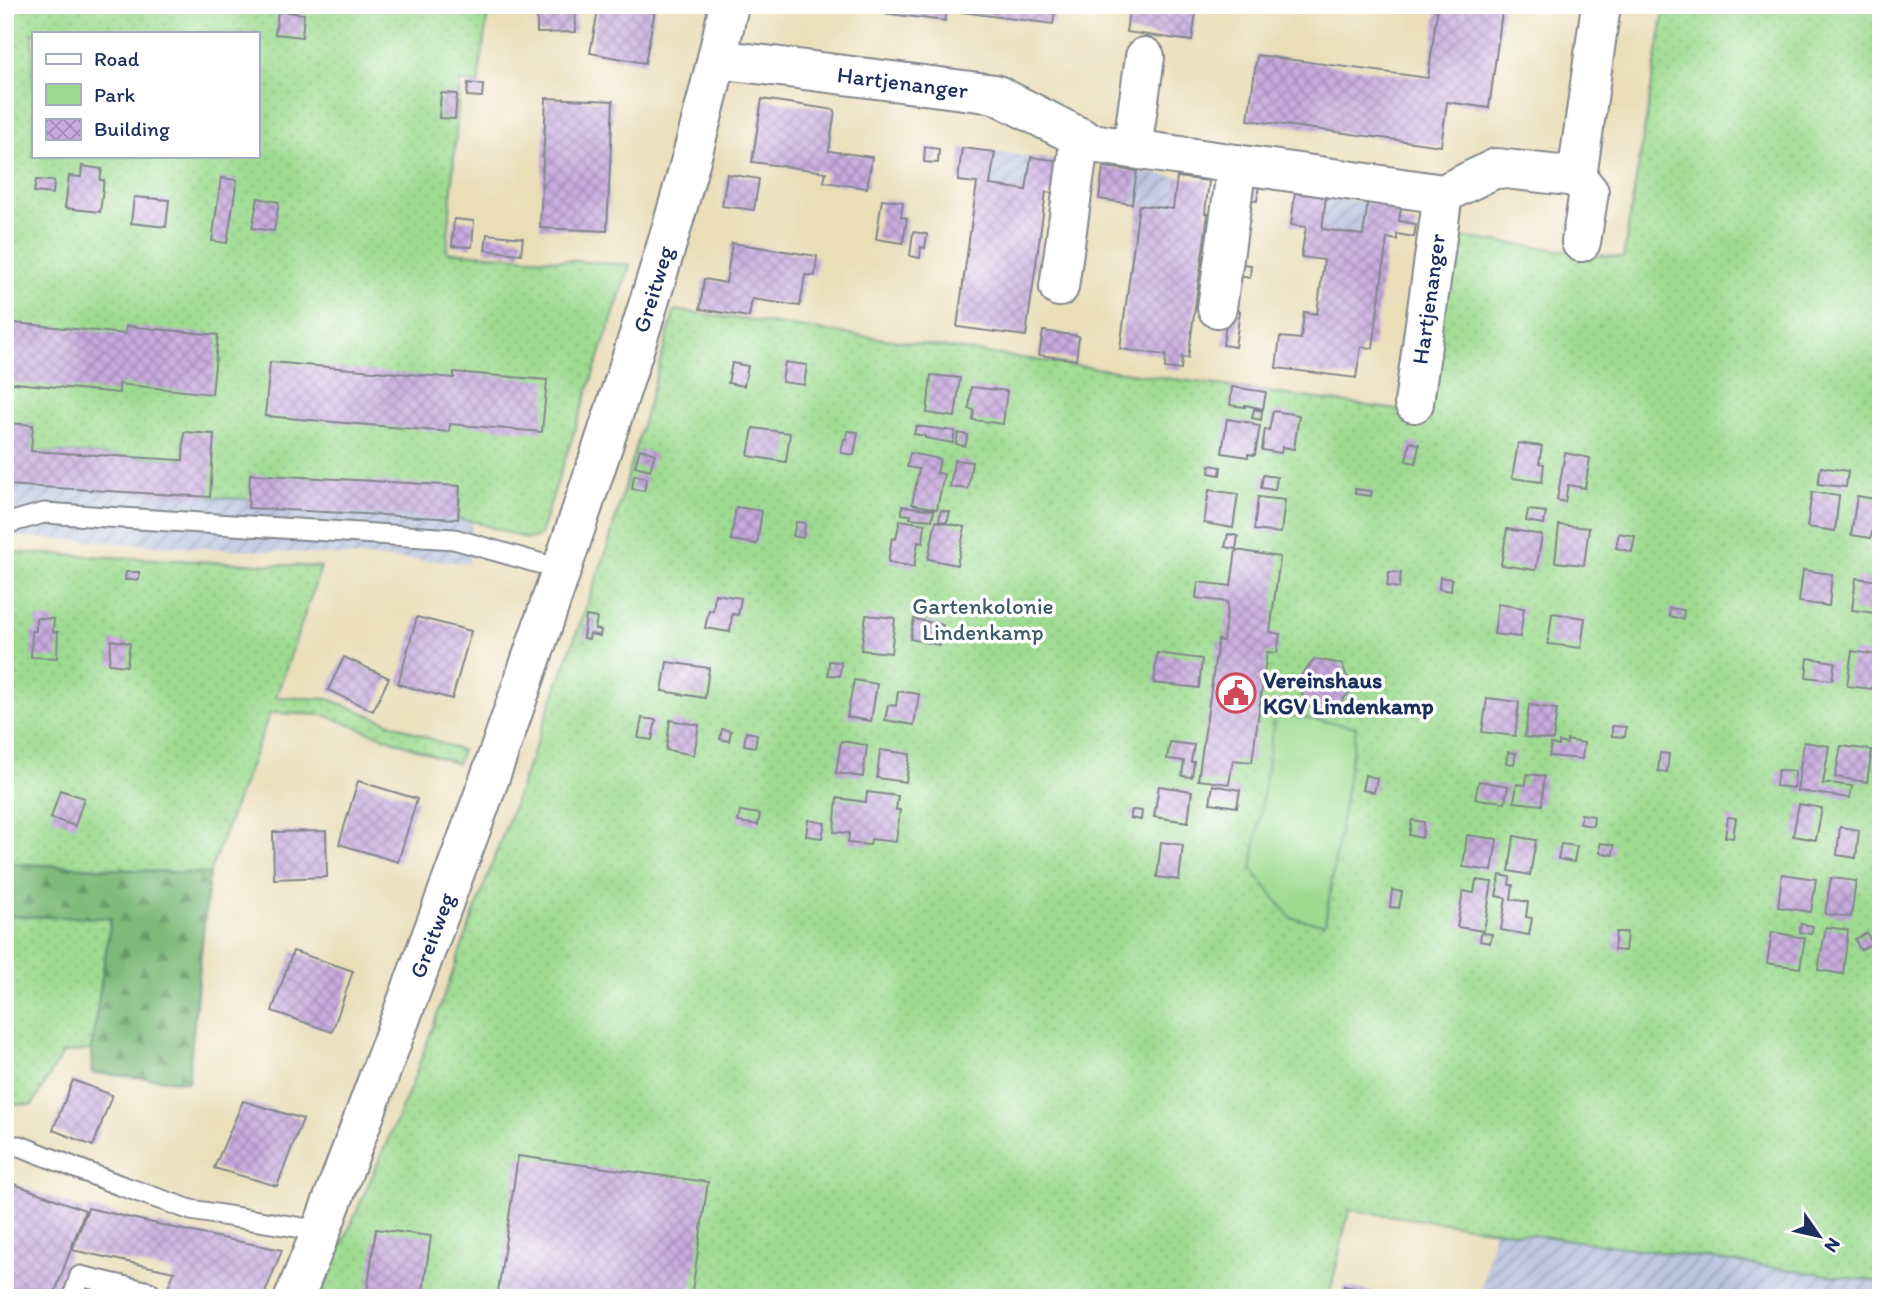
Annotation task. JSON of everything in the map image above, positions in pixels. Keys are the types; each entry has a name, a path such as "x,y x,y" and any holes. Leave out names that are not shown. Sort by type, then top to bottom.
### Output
{"street":[{"name":"Greitweg","path":"294,1298 481,802 563,570 647,314 680,202 729,5"},
{"path":"1577,177 1601,5"},
{"path":"1132,149 1144,57"},
{"name":"Hartjenanger","path":"717,59 995,94 1091,143 1443,194 1414,402"},
{"path":"1059,287 1080,137"},
{"path":"1217,308 1237,164"},
{"path":"1443,194 1496,168 1577,177 1589,192 1581,242"}],"lane":[{"path":"5,524 44,513 454,539 563,570"},
{"path":"5,1146 20,1146 191,1210 321,1231"},
{"path":"73,1298 80,1276 149,1292 147,1298"}],"shaded area":[{"path":"962,148 1062,161 1058,194 958,181"},
{"path":"1103,167 1209,181 1205,213 1099,199"},
{"path":"1295,193 1401,207 1397,240 1291,225"},
{"path":"5,450 212,461 210,496 460,486 472,521 469,563 5,536"},
{"path":"1494,1228 1881,1282 1881,1298 1480,1298"}],"green space":[{"path":"5,5 489,5 478,84 460,81 447,252 630,265 539,537 527,539 458,519 460,486 249,499 210,497 184,433 183,460 31,451 33,425 5,423"},
{"name":"Gartenkolonie Lindenkamp","path":"1665,5 1881,5 1881,1282 1349,1210 1329,1298 319,1298 410,1089 606,552 675,310 1420,413 1444,235 1623,258"},
{"path":"5,552 321,567 276,697 329,699 462,751 457,764 324,715 270,713 209,874 5,863"},
{"path":"1275,713 1356,727 1325,924 1291,918 1252,869"},
{"path":"5,863 209,874 188,1082 92,1073 91,1050 111,918 5,916"},
{"path":"5,916 111,917 91,1050 63,1053 32,1105 5,1104"}],"building":[{"path":"537,5 575,5 576,32 537,33"},
{"path":"599,5 656,5 645,63 590,53"},
{"path":"836,5 1056,5 1053,24 947,10 945,21"},
{"path":"1130,5 1197,5 1192,41 1126,32"},
{"path":"1438,5 1503,5 1489,108 1447,102 1441,146 1248,120 1257,55 1428,78"},
{"path":"278,11 304,14 302,37 275,34"},
{"path":"468,83 483,85 482,97 467,96"},
{"path":"441,93 457,94 455,119 439,118"},
{"path":"546,98 613,101 607,231 540,228"},
{"path":"762,99 835,110 829,151 872,157 867,188 824,182 826,172 752,162"},
{"path":"925,147 939,149 938,163 924,162"},
{"path":"962,148 995,152 990,185 1026,190 1031,157 1062,161 1058,194 1046,192 1026,336 957,327 977,183 958,181"},
{"path":"82,166 102,169 100,180 104,180 100,212 65,208 69,176 81,177"},
{"path":"1103,167 1137,171 1132,204 1099,199"},
{"path":"727,174 759,179 754,210 722,206"},
{"path":"1177,177 1209,181 1205,213 1208,214 1188,358 1182,357 1181,370 1165,368 1166,355 1120,349 1139,205 1173,209"},
{"path":"221,178 237,180 227,243 212,241"},
{"path":"36,180 54,181 53,194 34,192"},
{"path":"1246,182 1259,184 1257,201 1243,199"},
{"path":"1295,193 1326,197 1322,229 1363,235 1368,202 1401,207 1399,221 1416,224 1414,237 1397,234 1397,240 1387,238 1373,348 1361,347 1356,378 1276,368 1280,337 1301,339 1304,312 1317,314 1324,260 1301,257 1306,227 1291,225"},
{"path":"134,197 169,200 166,227 131,223"},
{"path":"258,198 279,202 274,231 252,228"},
{"path":"882,199 903,202 901,217 907,218 903,243 876,239"},
{"path":"454,219 474,221 472,247 452,246"},
{"path":"913,232 927,234 925,248 921,247 920,258 910,256"},
{"path":"487,234 523,238 521,254 485,250"},
{"path":"732,243 817,256 815,276 805,275 800,306 752,299 749,317 700,309 704,279 726,283"},
{"path":"1235,263 1251,265 1250,278 1233,275"},
{"path":"1228,309 1240,311 1235,347 1223,345"},
{"path":"5,322 125,334 126,326 218,335 212,394 119,384 119,393 5,382"},
{"path":"1043,331 1079,336 1076,360 1039,355"},
{"path":"270,362 454,378 454,372 547,380 542,432 450,424 449,432 265,416"},
{"path":"785,362 807,365 804,385 782,382"},
{"path":"732,363 748,366 744,386 728,383"},
{"path":"931,375 960,378 955,417 927,413"},
{"path":"971,387 1007,391 1003,424 973,420 974,410 969,409"},
{"path":"1232,387 1266,392 1263,409 1230,405"},
{"path":"1254,409 1262,411 1261,420 1252,418"},
{"path":"1273,411 1299,415 1294,449 1282,447 1281,453 1262,450 1265,429 1269,430"},
{"path":"1227,419 1260,426 1255,455 1248,454 1248,457 1222,453"},
{"path":"5,423 33,425 31,451 180,460 183,460 184,432 214,434 210,497 5,485"},
{"path":"916,426 955,431 953,443 914,434"},
{"path":"753,428 790,433 786,462 748,456"},
{"path":"847,431 858,432 854,455 841,453"},
{"path":"958,433 968,435 965,446 956,444"},
{"path":"1410,442 1419,444 1416,463 1406,461"},
{"path":"1518,443 1542,446 1539,463 1544,464 1542,482 1512,478"},
{"path":"640,449 655,454 650,470 635,466"},
{"path":"910,453 940,459 937,473 944,474 937,509 912,504 919,469 907,467"},
{"path":"1565,453 1590,458 1585,488 1568,485 1565,502 1557,500"},
{"path":"954,460 972,462 968,489 950,487"},
{"path":"1210,465 1221,467 1220,475 1209,473"},
{"path":"1821,467 1848,471 1846,487 1818,484"},
{"path":"250,474 460,486 458,519 248,508"},
{"path":"634,475 647,478 644,491 632,489"},
{"path":"1263,475 1277,477 1275,490 1261,488"},
{"path":"1355,489 1372,491 1371,496 1355,494"},
{"path":"1209,490 1238,494 1233,528 1204,523"},
{"path":"1812,492 1839,496 1835,531 1807,527"},
{"path":"1857,496 1881,500 1879,522 1874,521 1871,538 1851,535"},
{"path":"1258,497 1285,500 1281,533 1254,530"},
{"path":"902,506 934,510 932,520 910,518 911,515 902,514"},
{"path":"736,507 762,511 757,544 731,540"},
{"path":"941,510 950,512 947,522 939,521"},
{"path":"1528,510 1546,512 1544,524 1526,521"},
{"path":"900,520 925,524 923,543 918,542 914,567 888,562 892,538 896,539"},
{"path":"936,521 965,527 957,565 928,559"},
{"path":"796,522 805,523 803,538 793,536"},
{"path":"1559,525 1589,528 1584,565 1555,562"},
{"path":"1507,529 1542,535 1536,570 1501,565"},
{"path":"1619,533 1635,536 1632,552 1616,548"},
{"path":"1228,534 1238,536 1236,549 1225,547"},
{"path":"1236,550 1280,557 1270,632 1280,634 1277,653 1267,652 1252,762 1233,760 1229,784 1198,780 1218,640 1223,641 1228,602 1196,598 1198,582 1231,586"},
{"path":"1803,570 1832,574 1829,606 1799,602"},
{"path":"126,572 139,572 139,580 125,580"},
{"path":"1389,572 1401,573 1399,588 1387,586"},
{"path":"1440,577 1452,579 1451,591 1439,589"},
{"path":"1856,578 1879,581 1875,613 1852,610"},
{"path":"715,594 741,598 738,615 732,614 730,632 705,628 709,610 713,611"},
{"path":"1498,604 1524,608 1520,637 1494,634"},
{"path":"1670,608 1684,610 1683,619 1669,616"},
{"path":"1552,613 1585,618 1581,648 1548,644"},
{"path":"866,615 895,618 891,653 861,650"},
{"path":"586,616 597,618 595,629 601,630 600,636 590,634 589,639 583,638"},
{"path":"417,617 471,631 452,699 398,684"},
{"path":"36,618 54,619 53,632 58,632 57,658 31,657 32,631 36,631"},
{"path":"914,619 943,625 939,645 910,639"},
{"path":"111,640 130,643 127,666 109,664"},
{"path":"1852,651 1878,655 1872,689 1847,686"},
{"path":"1157,653 1202,659 1199,688 1154,683"},
{"path":"344,657 389,678 373,711 328,690"},
{"path":"1808,658 1835,662 1832,680 1806,677"},
{"path":"1315,659 1342,664 1352,689 1334,710 1307,706 1297,680"},
{"path":"829,661 841,662 840,676 828,675"},
{"path":"667,662 709,668 705,698 662,691"},
{"path":"854,680 877,684 871,721 847,717"},
{"path":"898,691 919,694 914,725 885,720 888,705 896,706"},
{"path":"1487,698 1519,702 1515,736 1482,732"},
{"path":"1529,705 1557,709 1553,740 1525,737"},
{"path":"642,718 656,720 652,740 638,738"},
{"path":"670,720 699,725 694,755 666,750"},
{"path":"1612,726 1626,727 1625,737 1612,736"},
{"path":"722,729 731,731 729,741 720,739"},
{"path":"746,732 757,734 755,747 744,745"},
{"path":"1567,740 1584,743 1582,759 1549,756 1551,744 1567,744"},
{"path":"841,741 867,745 863,777 836,773"},
{"path":"1170,742 1194,745 1192,777 1182,776 1184,761 1167,759"},
{"path":"1804,742 1829,746 1823,784 1852,786 1850,798 1797,791"},
{"path":"1841,746 1872,750 1867,782 1835,777"},
{"path":"880,750 910,754 906,782 877,778"},
{"path":"1508,752 1516,753 1514,764 1506,763"},
{"path":"1660,753 1669,754 1667,772 1658,771"},
{"path":"1778,770 1795,771 1794,788 1776,786"},
{"path":"1527,774 1544,776 1542,805 1514,802 1517,784 1526,785"},
{"path":"1365,775 1377,778 1374,792 1362,790"},
{"path":"358,781 417,799 398,862 339,844"},
{"path":"1479,781 1508,786 1505,802 1475,799"},
{"path":"1213,785 1240,790 1237,807 1210,803"},
{"path":"1159,786 1192,791 1188,822 1154,817"},
{"path":"60,790 84,798 75,826 51,818"},
{"path":"867,792 898,796 896,810 900,810 896,842 871,839 870,845 848,843 849,833 834,832 837,798 866,802"},
{"path":"1799,804 1822,808 1816,840 1793,836"},
{"path":"1132,810 1142,811 1141,820 1130,818"},
{"path":"740,811 760,814 758,825 738,822"},
{"path":"1581,814 1594,816 1593,826 1580,824"},
{"path":"1728,817 1736,818 1733,838 1725,837"},
{"path":"808,820 825,823 822,838 806,836"},
{"path":"1412,820 1424,822 1422,838 1409,835"},
{"path":"1840,827 1859,830 1856,858 1837,855"},
{"path":"326,831 327,877 274,879 273,832"},
{"path":"1467,835 1497,839 1492,871 1463,867"},
{"path":"1514,836 1536,840 1530,875 1509,871"},
{"path":"1161,842 1183,845 1179,880 1157,877"},
{"path":"1600,843 1614,845 1613,855 1600,853"},
{"path":"1561,844 1577,846 1574,862 1558,859"},
{"path":"1782,874 1816,879 1811,912 1778,907"},
{"path":"1500,875 1510,877 1509,885 1513,885 1511,899 1528,902 1526,917 1532,918 1529,935 1501,930 1506,898 1496,896"},
{"path":"1831,878 1856,881 1851,917 1825,914"},
{"path":"1476,880 1492,882 1484,931 1457,927 1463,891 1474,893"},
{"path":"1392,890 1402,892 1399,908 1390,907"},
{"path":"1801,924 1813,926 1811,934 1800,932"},
{"path":"1826,927 1848,930 1843,974 1818,970"},
{"path":"1616,932 1627,932 1625,951 1614,950"},
{"path":"1772,932 1805,938 1800,968 1767,963"},
{"path":"1481,933 1492,934 1490,943 1480,941"},
{"path":"1867,933 1872,944 1860,950 1855,939"},
{"path":"293,951 353,971 332,1032 272,1011"},
{"path":"73,1080 112,1095 93,1146 53,1130"},
{"path":"243,1101 303,1119 277,1186 214,1168"},
{"path":"518,1156 708,1182 691,1298 543,1298 498,1292"},
{"path":"14,1184 85,1210 53,1298 5,1298 5,1208"},
{"path":"88,1208 282,1250 263,1298 164,1298 174,1272 72,1250"},
{"path":"376,1229 431,1236 422,1298 366,1298"},
{"path":"1344,1286 1395,1297 1395,1298 1341,1298"}],"place":[{"name":"Vereinshaus KGV Lindenkamp","path":"1236,693"}]}
